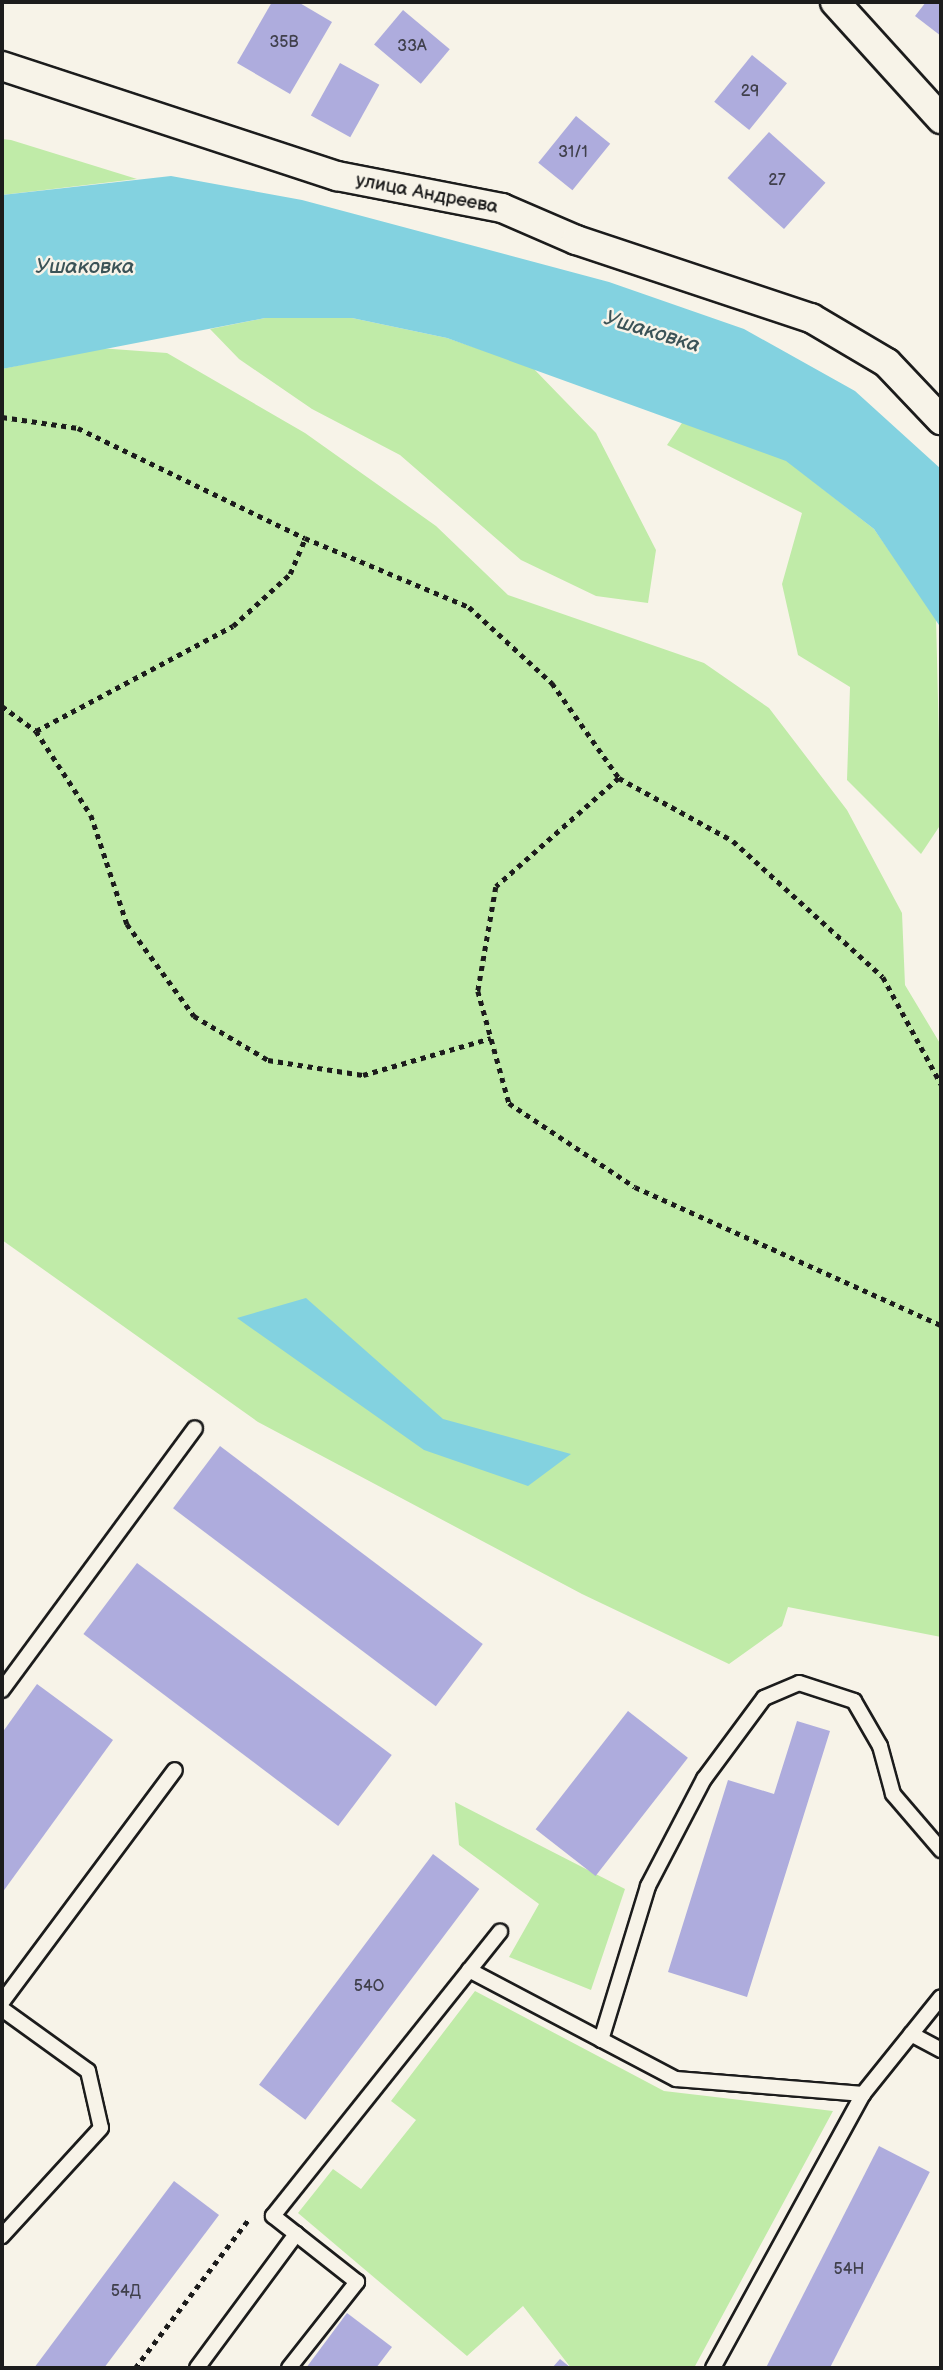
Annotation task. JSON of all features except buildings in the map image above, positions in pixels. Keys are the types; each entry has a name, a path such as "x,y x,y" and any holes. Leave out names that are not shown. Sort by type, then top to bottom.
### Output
{"street":[{"path":"835,2 941,119"},
{"name":"улица Андреева","path":"2,66 337,176 502,208 576,240 811,318 887,363 941,419"}],"lane":[{"path":"2,1690 195,1428"},
{"path":"601,2040 648,1886 704,1779 764,1698 799,1683 854,1701 880,1746 893,1794 941,1850"},
{"path":"2,2002 174,1770"},
{"path":"289,2368 356,2282 273,2216 500,1932"},
{"path":"469,1970 676,2080 863,2094"},
{"path":"713,2368 863,2094 941,1997"},
{"path":"2,2010 88,2071 101,2128 2,2236"},
{"path":"911,2034 941,2050"},
{"path":"197,2368 296,2234"}],"path":[{"path":"2,417 78,428 305,538 469,607 552,683 619,778 733,841 883,977 941,1084"},
{"path":"36,731 233,626 290,574 305,538"},
{"path":"2,706 36,731 91,815 127,923 194,1016 268,1060 363,1074 491,1038"},
{"path":"619,778 496,887 478,991 509,1103 635,1186 941,1325"},
{"path":"135,2368 251,2217 273,2216"}],"green space":[{"path":"2,139 11,140 137,179 2,195"},
{"path":"265,318 352,318 447,338 532,367 596,433 656,550 648,603 596,596 521,560 400,455 312,409 239,359 210,329"},
{"path":"99,348 167,353 305,433 436,526 508,595 704,663 769,708 847,810 902,913 905,985 941,1045 941,1637 788,1607 782,1626 729,1664 582,1594 258,1422 2,1240 2,369"},
{"path":"684,420 786,460 874,529 936,617 941,824 921,854 847,780 850,687 798,655 782,584 802,513 667,445"},
{"path":"455,1802 625,1889 591,1990 509,1957 539,1904 459,1845"},
{"path":"475,1991 664,2091 833,2111 694,2368 571,2368 523,2306 467,2356 298,2213 333,2169 361,2189 416,2120 391,2101"}],"water":[{"name":"Ушаковка","path":"171,176 302,200 609,282 744,329 855,391 941,469 941,628 874,529 786,461 447,338 352,318 265,318 2,369 2,195"},
{"path":"306,1298 443,1419 571,1454 528,1486 424,1450 237,1318"}]}
